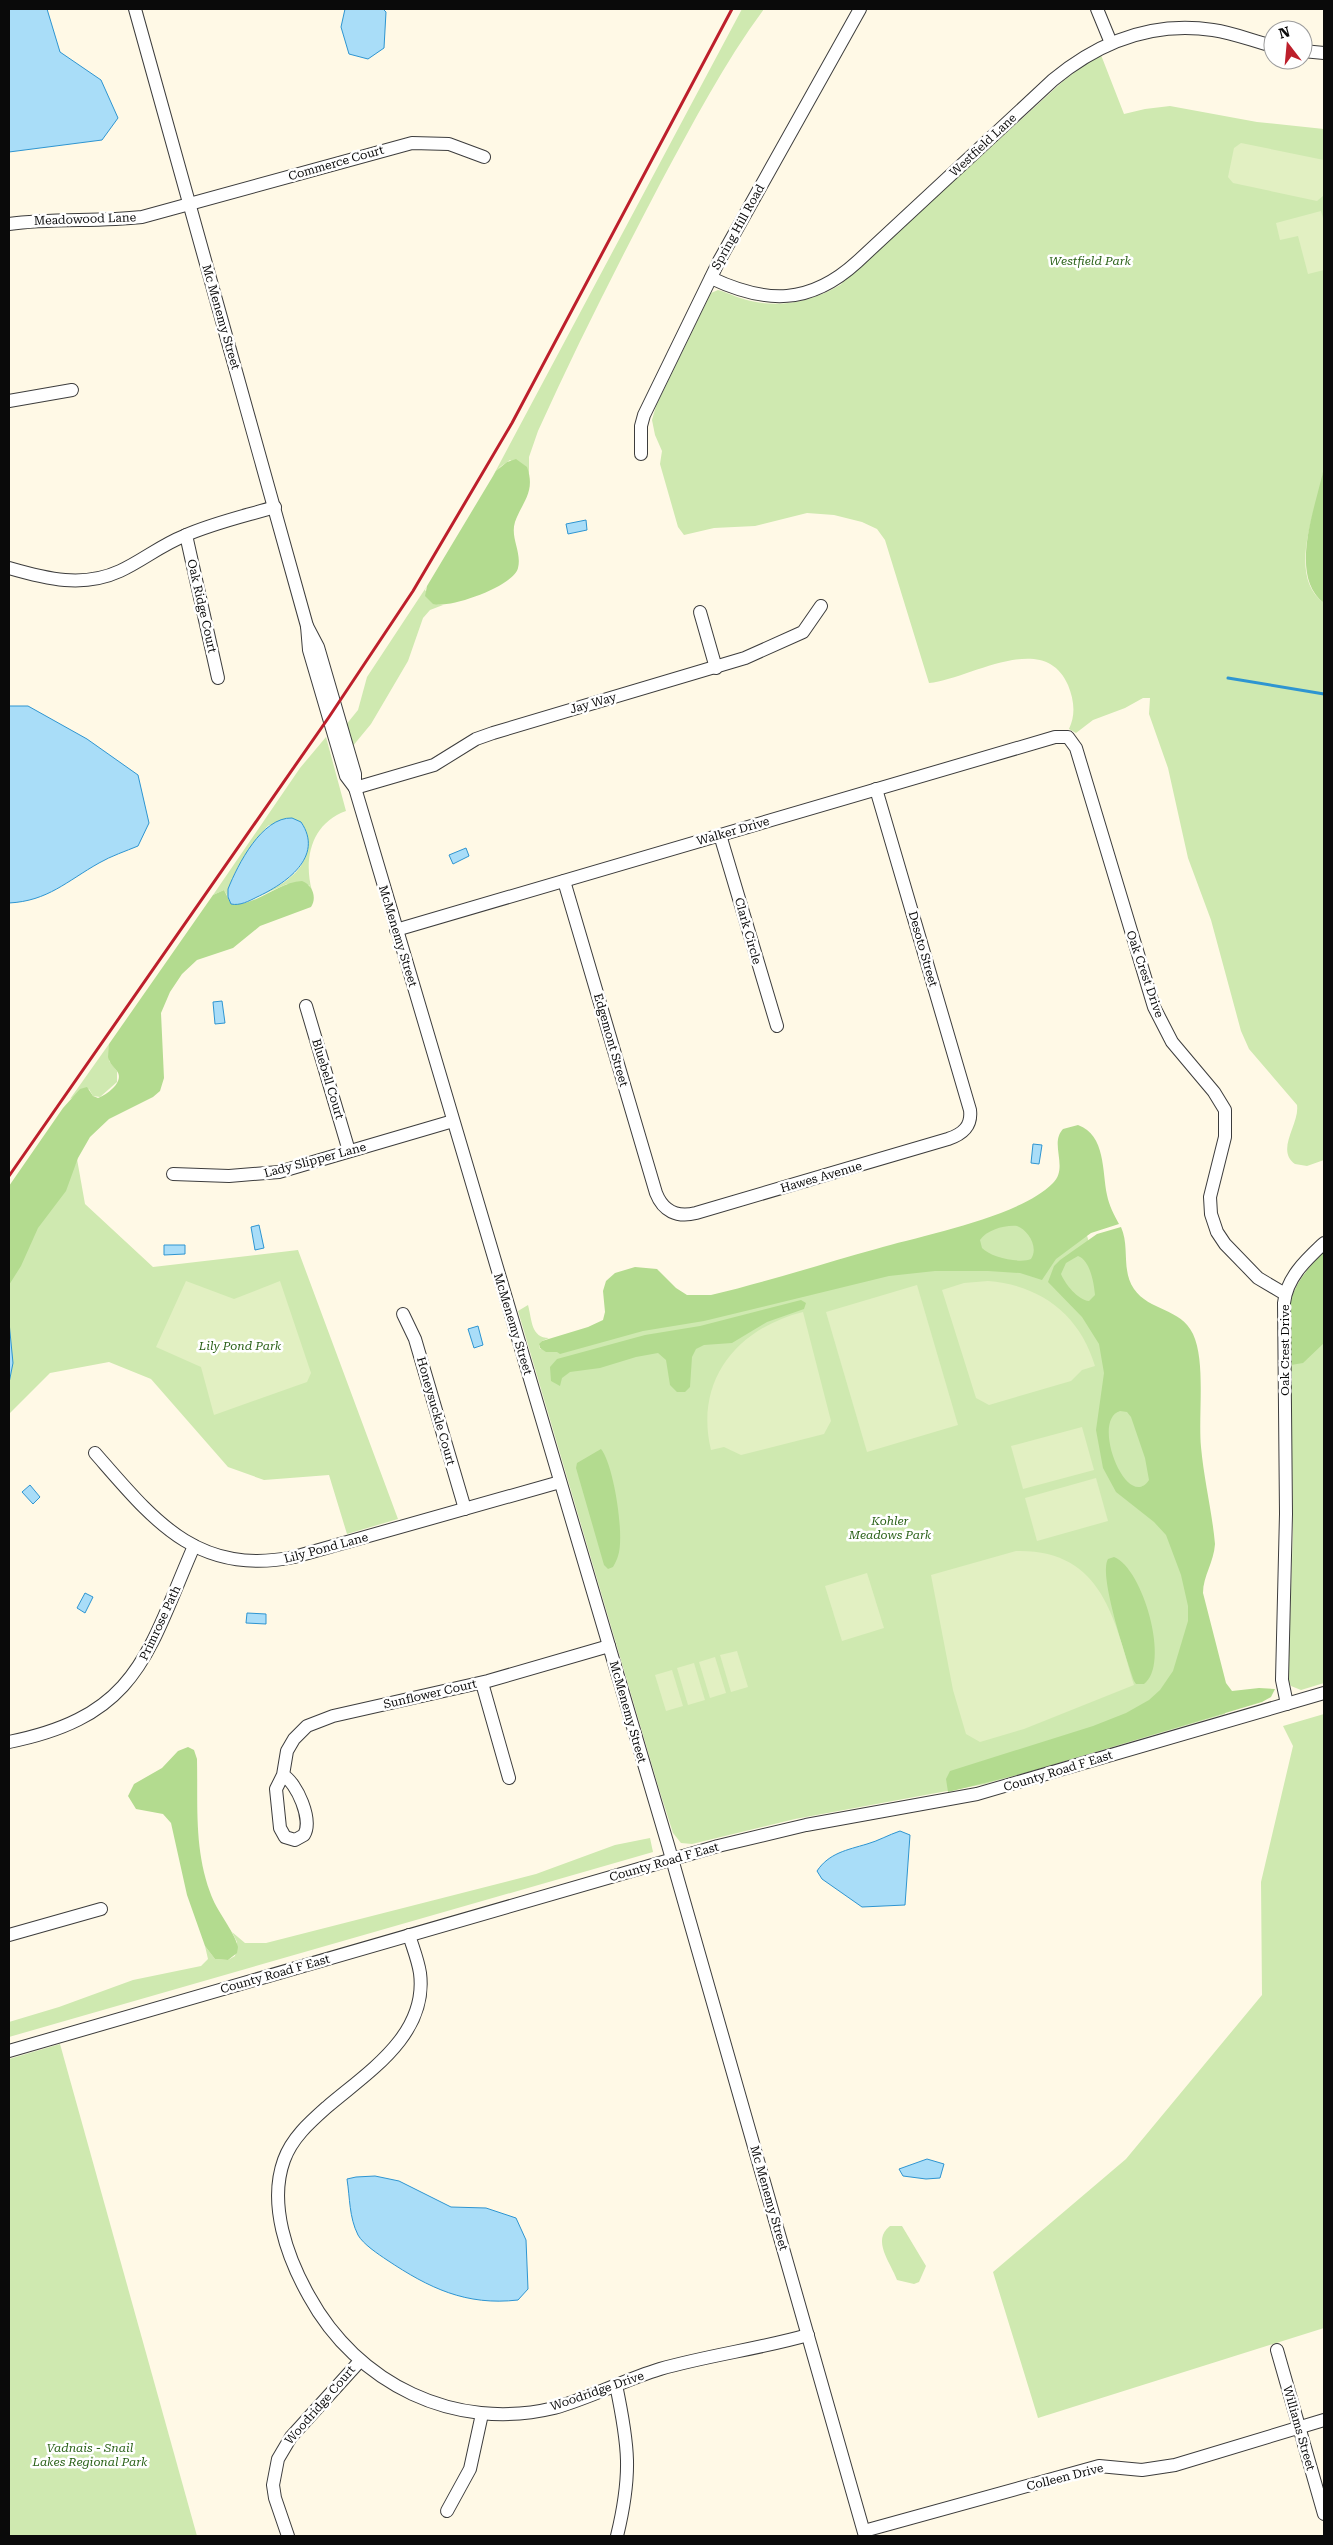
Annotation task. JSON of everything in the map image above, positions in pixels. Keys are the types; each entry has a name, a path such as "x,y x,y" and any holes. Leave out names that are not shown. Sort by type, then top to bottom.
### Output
{"street":[{"name":"Mc Menemy Street","path":"135,9 307,626"},
{"name":"Spring Hill Road","path":"640,454 641,426 644,414 711,278 860,9"},
{"path":"1097,9 1111,43"},
{"name":"Westfield Lane","path":"711,278 746,293 771,297 797,295 831,282 857,262 1053,80 1083,58 1111,43 1147,31 1191,28 1224,32 1263,43"},
{"name":"Commerce Court","path":"190,204 412,143 449,144 484,156"},
{"name":"Meadowood Lane","path":"9,224 62,219 142,217 190,204"},
{"path":"9,401 72,390"},
{"path":"9,568 52,580 87,580 120,571 186,535 275,507"},
{"name":"Oak Ridge Court","path":"186,535 218,678"},
{"name":"Jay Way","path":"354,788 431,766 493,733 745,658 801,633 810,625 821,606"},
{"path":"700,612 716,668"},
{"name":"McMenemy Street","path":"307,626 318,647 355,774 354,788 672,1860"},
{"name":"Walker Drive","path":"396,930 1055,737 1069,738"},
{"name":"Oak Crest Drive","path":"1069,738 1076,748 1154,1007 1172,1042 1214,1092 1225,1110 1225,1137 1210,1197 1215,1228 1225,1244 1258,1278 1285,1294 1286,1586 1282,1680 1287,1704"},
{"name":"Desoto Street","path":"876,789 970,1110"},
{"name":"Clark Circle","path":"720,835 777,1026"},
{"name":"Edgemont Street","path":"564,881 658,1199"},
{"name":"Bluebell Court","path":"306,1006 350,1151"},
{"name":"Hawes Avenue","path":"658,1199 674,1213 684,1215 696,1213 955,1137 968,1126 970,1110"},
{"name":"Lady Slipper Lane","path":"173,1174 258,1175 285,1170 453,1121"},
{"path":"1285,1294 1296,1272 1324,1243"},
{"name":"Honeysuckle Court","path":"403,1314 415,1339 465,1509"},
{"name":"Lily Pond Lane","path":"95,1453 155,1520 194,1546 217,1555 242,1560 286,1559 560,1482"},
{"name":"Primrose Path","path":"9,1742 49,1733 78,1721 98,1709 119,1691 137,1670 149,1649 194,1546"},
{"name":"Sunflower Court","path":"283,1775 284,1760 289,1747 300,1732 312,1723 333,1716 482,1683 609,1646"},
{"path":"482,1683 509,1778"},
{"name":"County Road F East","path":"9,2051 672,1860 786,1830 977,1794 1324,1694"},
{"name":"Mc Menemy Street","path":"672,1860 865,2534"},
{"path":"9,1935 101,1909"},
{"name":"Woodridge Drive","path":"409,1935 417,1959 420,1990 418,2005 407,2032 389,2053 301,2132 284,2159 278,2186 279,2208 284,2234 302,2284 330,2329 360,2361 400,2388 424,2399 482,2414 530,2412 553,2408 686,2362 757,2348 808,2335"},
{"name":"Williams Street","path":"1277,2350 1323,2510"},
{"name":"Woodridge Court","path":"288,2536 275,2498 273,2485 278,2459 291,2437 360,2361"},
{"path":"616,2385 628,2455 626,2500 617,2536"},
{"path":"447,2511 470,2469 482,2414"},
{"name":"Colleen Drive","path":"865,2534 1099,2466 1142,2470 1175,2465 1298,2426 1324,2420"}],"green space":[{"path":"742,9 764,9 710,94 661,182 613,275 538,431 529,457 529,474 510,460 500,467 493,476"},
{"name":"Westfield Park","path":"1101,55 1124,114 1170,106 1257,122 1324,129 1325,453 1321,483 1305,557 1307,574 1312,590 1324,603 1324,1160 1307,1166 1295,1164 1289,1158 1287,1152 1297,1105 1249,1049 1241,1031 1211,920 1188,858 1168,768 1149,714 1150,698 1143,698 1125,708 1093,720 1076,733 1069,729 1073,718 1073,707 1068,685 1057,669 1042,661 1024,659 1005,661 946,680 929,683 885,540 877,529 862,522 834,515 807,513 755,526 714,528 684,535 678,527 660,464 662,451 655,435 652,420 656,406 711,293 718,290 751,301 774,304 808,299 840,285 1061,83 1081,67"},
{"path":"1241,143 1324,160 1323,196 1317,201 1233,183 1228,177 1234,148"},
{"path":"1321,211 1324,222 1324,270 1308,274 1298,236 1280,240 1276,223"},
{"path":"516,459 527,467 530,483 527,496 515,522 514,534 519,562 514,575 494,589 480,595 453,603 433,604 425,596 427,586 496,471 507,462"},
{"path":"1324,467 1324,603 1313,591 1307,575 1306,557 1311,519"},
{"path":"427,586 425,590 438,605 443,605 430,610 423,618 408,661 371,724 352,747 345,726 358,710 367,677"},
{"path":"326,737 346,811 325,824 313,843 309,866 309,879 312,891 309,885 287,884 250,900 288,880 302,864 306,855 307,841 301,822 269,825 250,848 237,869 228,897 224,890 213,895 300,768"},
{"path":"302,881 309,885 313,892 314,900 311,907 260,926 233,948 197,960 182,974 170,992 161,1013 164,1078 160,1091 153,1097 109,1119 90,1137 78,1158 66,1191 38,1228 21,1266 9,1285 9,1186 63,1108 80,1089 87,1087 93,1096 98,1098 117,1084 119,1075 108,1057 109,1044 213,895 224,890 231,904 240,904 249,902 284,885"},
{"path":"109,1044 109,1061 117,1071 117,1082 100,1097 93,1096 89,1089 70,1099"},
{"path":"1078,1125 1094,1137 1101,1155 1108,1199 1119,1224 1091,1233 1056,1259 1042,1280 1020,1273 988,1271 935,1271 889,1276 704,1321 643,1331 560,1354 557,1352 546,1352 540,1348 539,1344 542,1341 588,1327 603,1320 605,1312 603,1291 606,1281 615,1273 635,1267 657,1269 676,1288 687,1295 711,1295 970,1224 1018,1206 1038,1195 1053,1183 1057,1177 1060,1163 1058,1142 1059,1135 1063,1129","holes":["1007,1226 1021,1228 1033,1244 1034,1249 1031,1259 1020,1261 1005,1259 991,1254 982,1248 980,1240 991,1231"]},
{"name":"Lily Pond Park","path":"77,1159 85,1204 153,1267 298,1250 398,1519 347,1534 329,1475 264,1480 228,1467 151,1379 109,1362 50,1373 9,1414 9,1194 75,1165"},
{"name":"Kohler Meadows Park","path":"1075,1194 1225,1714 985,1784 795,1819 692,1844 681,1843 673,1833 659,1789 518,1311 528,1305 536,1332 543,1337 549,1338 542,1341 539,1345 540,1349"},
{"path":"1121,1227 1124,1235 1128,1274 1134,1289 1148,1302 1181,1319 1193,1334 1197,1346 1200,1373 1201,1447 1215,1544 1203,1593 1226,1683 1232,1691 1259,1688 1275,1689 1271,1697 1262,1702 1025,1773 948,1792 946,1779 950,1771 1093,1726 1126,1713 1149,1700 1160,1690 1173,1671 1188,1621 1188,1606 1181,1575 1166,1535 1154,1522 1116,1492 1103,1468 1096,1430 1104,1373 1099,1344 1082,1317 1048,1282 1054,1266 1060,1260 1097,1234","holes":["1078,1256 1086,1262 1092,1278 1095,1295 1089,1301 1072,1291 1061,1274 1066,1263","1120,1411 1127,1412 1131,1417 1145,1458 1149,1480 1140,1487 1131,1484 1122,1475 1110,1445 1109,1430 1112,1418"]},
{"path":"1324,1252 1324,1683 1301,1690 1291,1686 1288,1680 1293,1532 1290,1306 1291,1296"},
{"path":"1324,1252 1324,1343 1303,1363 1291,1365 1290,1315 1294,1291 1310,1267"},
{"path":"186,1281 234,1299 280,1281 311,1373 307,1382 214,1415 201,1367 156,1347"},
{"path":"988,1281 1025,1289 1041,1296 1056,1306 1069,1318 1079,1332 1095,1366 1082,1370 1071,1381 989,1405 976,1398 942,1290 964,1283"},
{"path":"917,1285 958,1425 867,1452 826,1312"},
{"path":"801,1300 806,1303 804,1309 767,1322 732,1343 704,1345 696,1349 692,1357 690,1387 685,1392 677,1392 670,1385 666,1360 658,1353 636,1357 600,1368 570,1372 562,1378 560,1386 551,1381 550,1367 557,1359 645,1335 700,1326"},
{"path":"803,1312 831,1421 824,1434 741,1455 724,1447 711,1450 707,1425 709,1401 716,1380 726,1361 741,1344 759,1330"},
{"path":"1082,1427 1094,1470 1023,1489 1011,1446"},
{"path":"601,1449 606,1457 614,1485 620,1534 618,1557 613,1567 608,1569 604,1565 576,1468 577,1463"},
{"path":"1096,1478 1108,1521 1037,1541 1025,1498"},
{"path":"1016,1551 1045,1553 1068,1562 1086,1575 1100,1592 1111,1613 1134,1685 1024,1729 980,1742 966,1734 953,1690 931,1575"},
{"path":"1114,1557 1125,1565 1135,1579 1150,1618 1155,1658 1152,1674 1144,1684 1136,1684 1134,1681 1110,1599 1106,1568 1108,1559"},
{"path":"867,1573 884,1628 842,1641 825,1586"},
{"path":"737,1651 748,1687 731,1692 720,1655"},
{"path":"715,1657 726,1693 710,1698 699,1662"},
{"path":"694,1663 705,1700 688,1705 677,1668"},
{"path":"672,1670 683,1706 666,1711 655,1675"},
{"path":"1324,1714 1324,2328 1038,2418 993,2272 1126,2159 1262,1995 1261,1882 1293,1746 1283,1726"},
{"path":"188,1747 194,1750 197,1759 199,1843 205,1876 216,1906 233,1934 238,1947 237,1953 228,1960 215,1959 205,1946 187,1895 171,1823 163,1814 136,1809 128,1796 134,1784 162,1768 178,1751"},
{"path":"650,1838 653,1852 9,2037 9,2022 59,2007 133,1980 201,1966 208,1959 205,1946 215,1959 228,1960 235,1956 237,1942 232,1932 245,1943 266,1943 536,1874 615,1845"},
{"name":"Vadnais - Snail Lakes Regional Park","path":"60,2044 197,2536 9,2536 9,2059"},
{"path":"890,2226 902,2226 926,2266 919,2282 914,2284 897,2280 882,2245 882,2238"}],"water":[{"path":"9,9 47,9 60,52 101,80 118,118 102,140 9,152"},
{"path":"345,9 383,9 386,12 384,48 368,59 349,54 341,27"},
{"path":"586,520 587,530 568,534 566,524"},
{"path":"9,706 28,706 87,739 138,775 149,823 138,846 104,860 46,894 9,903"},
{"path":"292,818 301,822 307,835 308,847 305,858 298,868 290,877 268,891 244,903 231,904 228,897 228,889 238,867 252,844 271,825 281,820"},
{"path":"466,848 469,856 453,864 449,855"},
{"path":"222,1001 225,1023 215,1024 213,1002"},
{"path":"1033,1144 1042,1145 1039,1164 1031,1163"},
{"path":"259,1225 264,1248 255,1250 251,1227"},
{"path":"164,1245 185,1245 185,1254 164,1255"},
{"path":"9,1322 13,1363 9,1383"},
{"path":"478,1326 483,1345 474,1348 468,1329"},
{"path":"30,1485 40,1497 33,1504 22,1492"},
{"path":"85,1593 93,1597 85,1613 77,1608"},
{"path":"247,1613 266,1614 266,1624 246,1623"},
{"path":"900,1831 910,1835 905,1905 862,1907 822,1879 817,1871 827,1860 839,1853"},
{"path":"927,2159 944,2164 940,2178 926,2179 903,2176 899,2169"},
{"path":"375,2176 399,2181 451,2207 486,2208 516,2218 526,2240 528,2289 518,2300 499,2301 465,2297 433,2287 375,2252 360,2238 355,2228 351,2214 347,2179"}],"waterway":[{"path":"1228,678 1324,694"}],"railway":[{"path":"9,1176 329,717 413,591 512,423 732,9"}]}
